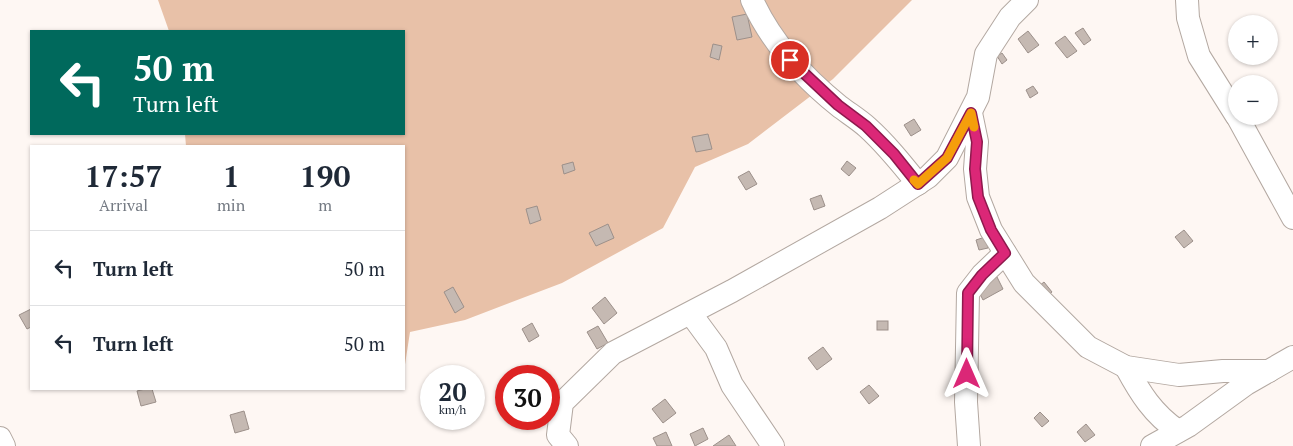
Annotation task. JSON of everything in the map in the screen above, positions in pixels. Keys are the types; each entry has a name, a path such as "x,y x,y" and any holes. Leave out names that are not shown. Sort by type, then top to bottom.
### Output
{"street":[{"path":"752,0 762,21 790,60 838,105 866,126 894,154 918,184"},
{"path":"567,446 558,435 562,403 614,353 691,314 880,208 918,184 947,158 978,96 986,54 1010,17 1027,0"},
{"path":"1187,0 1188,18 1199,56 1228,102"},
{"path":"971,113 977,142 975,169 978,197 991,230 1024,284 1061,323 1088,347 1126,367 1179,375 1223,371 1269,371"},
{"path":"1242,125 1293,218"},
{"path":"969,446 966,402 968,293 982,275 1005,253"},
{"path":"691,314 716,348 732,385 772,446"},
{"path":"1152,446 1178,431 1246,384 1293,357"},
{"path":"1126,367 1143,398 1161,420 1178,431"},
{"path":"0,438 4,446"}],"shaded area":[{"path":"158,0 912,0 833,79 748,144 695,167 663,228 562,283 465,320 410,332 405,364 405,145 186,145 185,135 405,135 405,30 169,30"}],"building":[{"path":"747,14 752,37 737,40 732,17"},
{"path":"1083,28 1091,40 1084,45 1075,33"},
{"path":"1028,31 1039,45 1028,53 1018,39"},
{"path":"1065,36 1077,51 1067,58 1055,43"},
{"path":"713,44 722,46 719,60 710,57"},
{"path":"1002,53 1007,60 1002,64 997,56"},
{"path":"1033,86 1038,93 1030,98 1026,90"},
{"path":"914,119 921,130 911,136 904,125"},
{"path":"708,134 712,149 696,152 692,137"},
{"path":"847,161 856,168 849,176 841,169"},
{"path":"573,162 575,170 564,174 562,165"},
{"path":"749,171 757,184 746,190 738,177"},
{"path":"821,195 825,206 814,210 810,199"},
{"path":"537,206 541,220 530,224 526,209"},
{"path":"608,224 614,238 596,246 589,233"},
{"path":"1184,230 1193,241 1184,248 1175,237"},
{"path":"985,237 988,248 979,250 976,240"},
{"path":"997,277 1003,289 983,300 977,288"},
{"path":"1044,282 1052,292 1042,300 1034,290"},
{"path":"453,287 464,307 455,313 444,292"},
{"path":"605,297 617,313 604,324 592,308"},
{"path":"30,310 30,328 27,329 19,315"},
{"path":"877,321 888,321 888,330 877,330"},
{"path":"532,323 539,336 529,342 522,329"},
{"path":"598,326 608,343 597,349 587,332"},
{"path":"823,347 832,359 817,370 808,358"},
{"path":"869,385 879,396 869,404 860,392"},
{"path":"152,390 156,402 141,406 137,391"},
{"path":"665,399 676,413 663,423 652,409"},
{"path":"244,411 249,429 235,433 230,415"},
{"path":"1040,412 1049,421 1042,427 1034,418"},
{"path":"1086,424 1095,435 1085,442 1077,432"},
{"path":"703,428 708,439 695,446 690,434"},
{"path":"666,432 672,446 657,446 653,438"},
{"path":"729,435 736,446 713,446"}],"slow traffic":[{"path":"914,180 918,184 947,158 971,113 974,127"}],"route":[{"path":"790,60 838,105 866,126 894,154 918,184 947,158 971,113 977,142 975,169 978,197 991,230 1005,253 982,275 968,293 966,326 967,374"}]}
